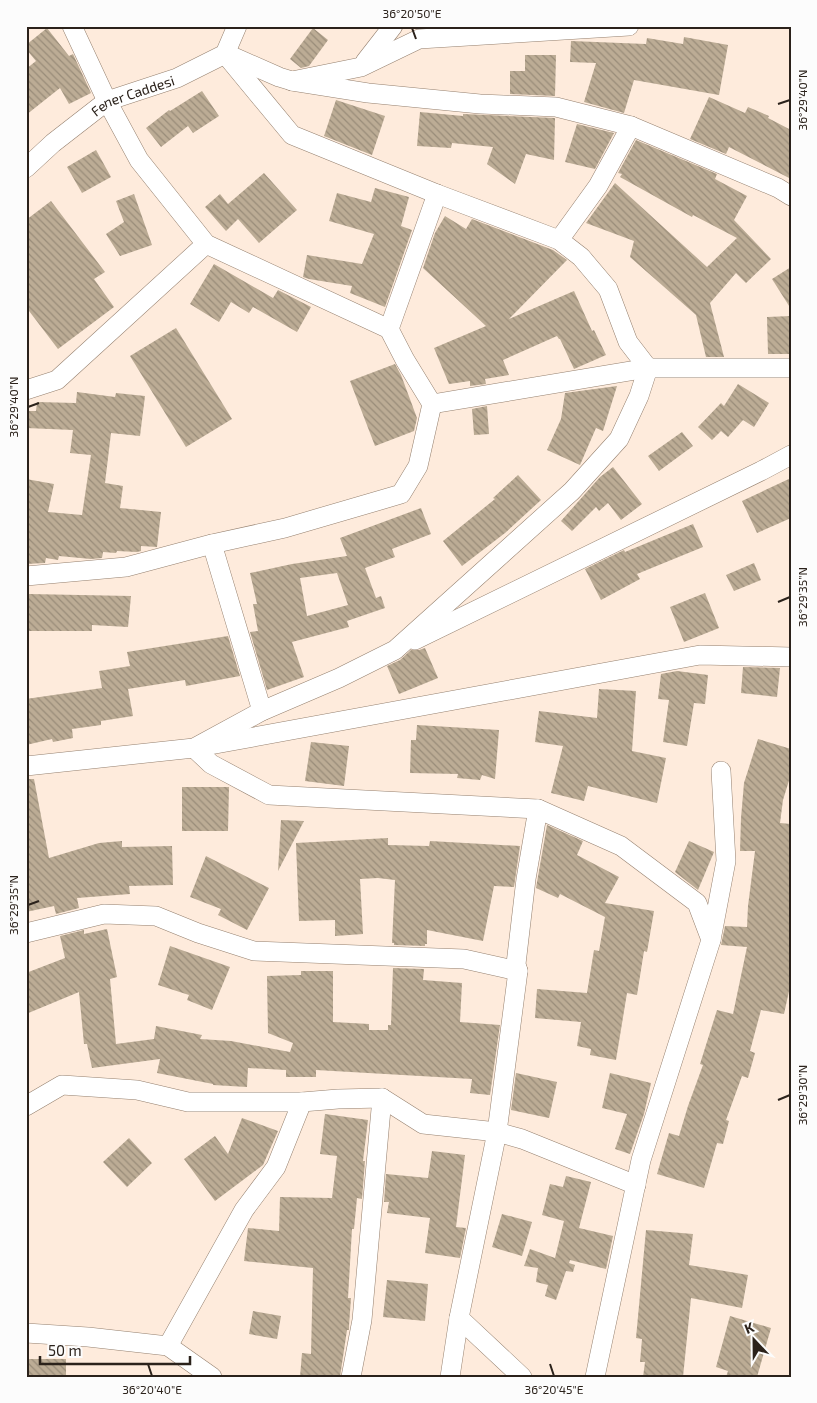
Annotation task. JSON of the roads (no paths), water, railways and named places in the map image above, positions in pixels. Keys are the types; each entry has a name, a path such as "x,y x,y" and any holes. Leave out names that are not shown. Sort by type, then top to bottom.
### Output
{"street":[{"path":"26,576 126,567 212,544 285,528 400,494 418,466 432,404 405,360 389,329 206,244 139,160 107,101 72,26"},
{"path":"225,54 237,26"},
{"path":"361,67 394,26"},
{"path":"292,80 361,67 420,39 629,26"},
{"path":"225,54 279,77 368,93 480,104 556,107 631,126 778,188 791,196"},
{"path":"225,54 292,135 437,194 559,240 581,257 608,289 628,342 648,368"},
{"name":"Fener Caddesi","path":"26,168 53,143 107,101 178,78 225,54"},
{"path":"559,240 598,186 631,126"},
{"path":"389,329 437,194"},
{"path":"26,390 57,380 206,244"},
{"path":"395,650 572,491 619,439 639,396 648,368"},
{"path":"432,404 648,368 791,368"},
{"path":"194,748 262,711 339,678 761,472 791,454"},
{"path":"212,544 262,711"},
{"path":"26,766 194,748 700,655 791,657"},
{"path":"194,748 212,764 269,795 538,809 621,846 697,903 711,940"},
{"path":"596,1377 641,1160 711,940 726,861 720,771"},
{"path":"450,1377 459,1318 497,1132 518,971 516,964 526,879 538,809"},
{"path":"26,933 104,914 156,916 198,933 254,950 464,959 518,971"},
{"path":"26,1106 62,1085 136,1090 188,1102 302,1102 382,1098 423,1124 497,1132 522,1139 636,1185"},
{"path":"350,1377 362,1320 382,1098"},
{"path":"168,1346 244,1210 276,1167 302,1102"},
{"path":"459,1318 522,1377"},
{"path":"26,1333 88,1337 168,1346 212,1377"}]}
